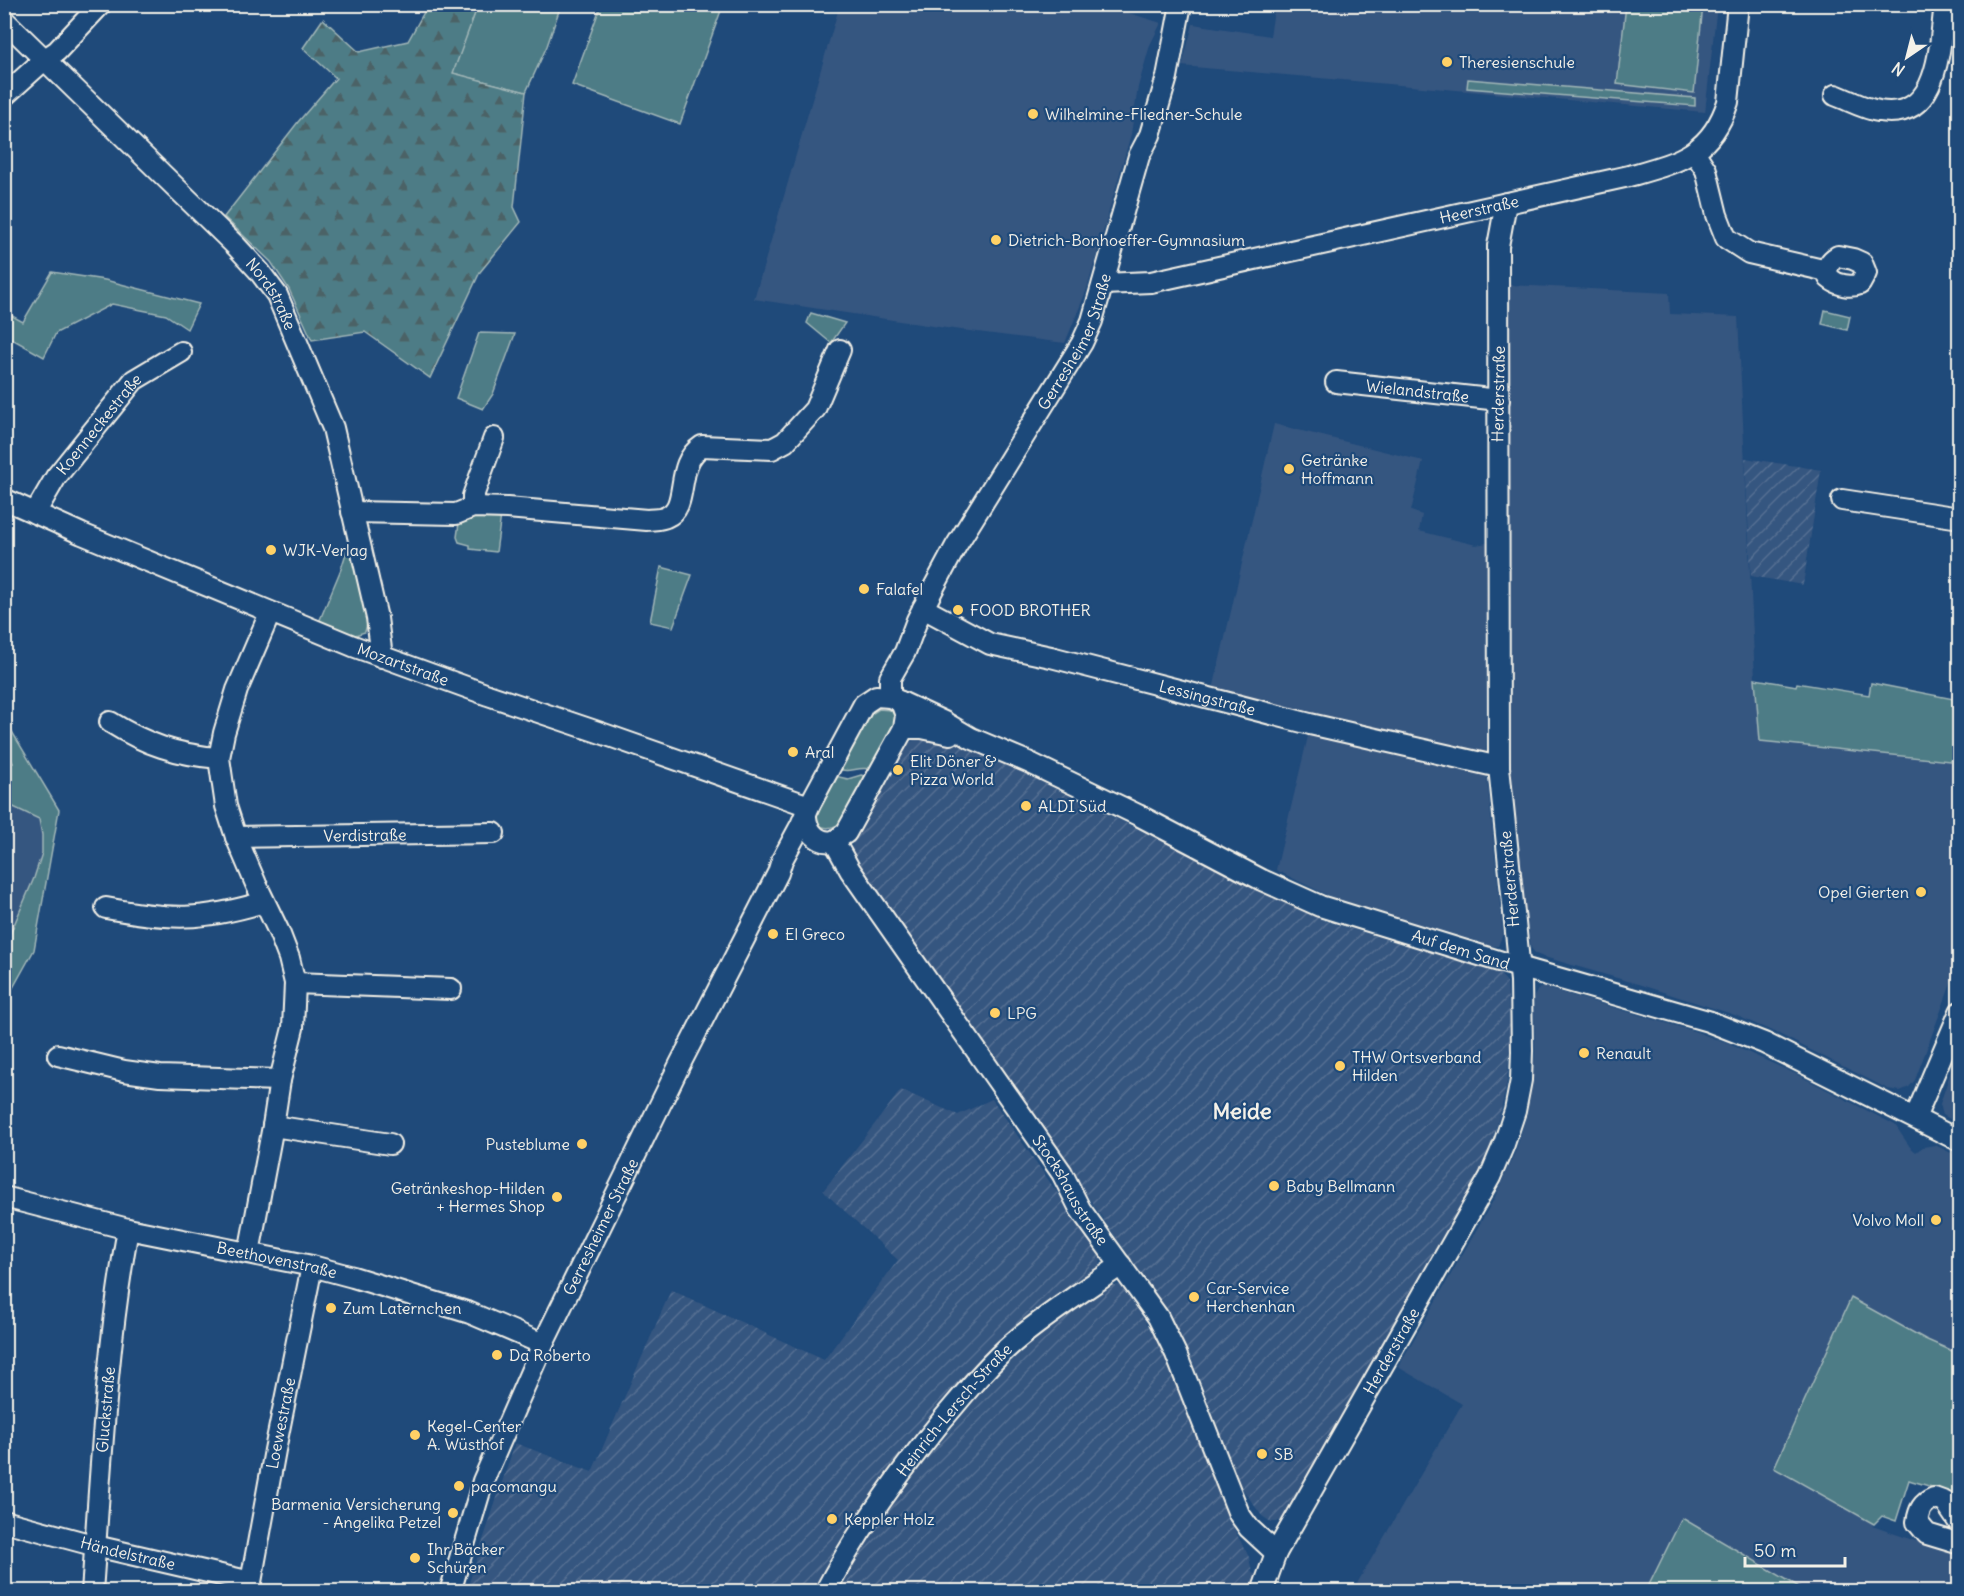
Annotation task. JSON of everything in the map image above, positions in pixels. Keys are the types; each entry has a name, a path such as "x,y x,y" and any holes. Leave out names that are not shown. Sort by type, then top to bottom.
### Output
{"street":[{"path":"4,96 57,51 102,4"},
{"name":"Gerresheimer Straße","path":"778,873 826,839 846,833 904,728 906,716 889,698 882,674 895,647 920,614 956,546 1082,343 1093,318 1139,156 1150,135 1167,77 1181,4"},
{"name":"Heerstraße","path":"1103,284 1143,284 1652,170 1680,160 1695,153 1716,129 1728,102 1737,4"},
{"path":"1835,95 1877,111 1906,110 1917,104 1928,91 1933,79 1945,4"},
{"name":"Nordstraße","path":"4,20 260,271 277,295 333,428 377,618 382,657"},
{"path":"1695,153 1706,170 1717,215 1726,238 1749,253 1827,271"},
{"name":"Herderstraße","path":"1262,1592 1276,1553 1490,1177 1515,1111 1521,1080 1521,993 1499,767 1497,205"},
{"path":"352,512 456,514 473,507 647,520 665,518 674,511 681,497 685,465 693,452 702,446 772,449 785,442 815,409 840,350"},
{"name":"Koenneckestraße","path":"35,513 68,460 134,380 181,352"},
{"name":"Wielandstraße","path":"1336,382 1498,400"},
{"path":"473,507 473,496 494,438"},
{"name":"Mozartstraße","path":"4,499 270,613 382,657 808,811"},
{"path":"1842,500 1959,518"},
{"path":"249,1253 280,1080 292,1028 295,984 289,958 236,837 226,806 219,758 237,690 270,613"},
{"name":"Lessingstraße","path":"920,614 990,644 1062,660 1310,724 1499,767"},
{"name":"Gerresheimer Straße","path":"450,1592 483,1481 543,1344 782,861 864,704 889,698"},
{"name":"Auf dem Sand","path":"889,698 1138,815 1262,880 1320,906 1708,1021 1753,1038 1959,1141"},
{"path":"110,722 126,732 171,751 219,758"},
{"name":"Auf dem Sand","path":"904,728 922,728 971,738"},
{"path":"808,811 807,825 811,833 826,839"},
{"name":"Verdistraße","path":"236,837 494,833"},
{"name":"Stockshausstraße","path":"826,839 846,864 1062,1173 1080,1209 1158,1317 1176,1354 1239,1514 1249,1528 1276,1553"},
{"path":"106,908 142,915 182,918 217,915 264,902"},
{"path":"295,984 451,989"},
{"path":"1915,1118 1959,1012"},
{"path":"58,1055 124,1071 160,1076 280,1080"},
{"path":"273,1126 390,1143"},
{"name":"Beethovenstraße","path":"4,1197 128,1229 312,1266 470,1313 543,1344"},
{"name":"Gluckstraße","path":"92,1592 108,1360 128,1229"},
{"name":"Heinrich-Lersch-Straße","path":"825,1592 864,1524 904,1466 986,1368 1036,1325 1122,1265"},
{"name":"Loewestraße","path":"251,1582 274,1450 312,1266"},
{"path":"1959,1524 1945,1502 1934,1498 1926,1502 1919,1511 1917,1522 1928,1534 1959,1544"},
{"name":"Händelstraße","path":"4,1521 95,1546 251,1582"}],"shaded area":[{"path":"840,4 1103,5 1161,23 1150,45 1138,87 1131,134 1087,289 1065,343 946,328 754,299"},
{"name":"Theresienschule","path":"1275,5 1717,5 1705,112 1182,66 1193,24 1270,36"},
{"path":"1510,285 1669,293 1670,314 1738,317 1755,679 1760,740 1959,762 1959,962 1915,1080 1909,1087 1900,1091 1888,1089 1779,1034 1735,1015 1541,956 1531,948 1510,764"},
{"path":"1274,424 1423,461 1411,511 1422,515 1419,531 1476,545 1487,543 1486,761 1212,694"},
{"path":"1745,458 1821,470 1803,585 1751,576"},
{"path":"1310,728 1486,768 1503,934 1498,946 1331,897 1276,870"},
{"path":"920,738 966,745 1325,921 1499,973 1507,982 1511,1038 1507,1082 1486,1161 1282,1519 1277,1522 1271,1522 1262,1516 1241,1487 1191,1358 1174,1323 851,855 850,850 857,833 896,761 910,742"},
{"path":"5,803 39,819 42,852 34,878 5,946"},
{"path":"1543,987 1697,1032 1736,1047 1796,1074 1895,1125 1916,1152 1923,1147 1935,1145 1959,1157 1959,1509 1955,1499 1945,1492 1909,1480 1896,1521 1882,1516 1872,1526 1959,1556 1959,1591 1352,1592 1462,1404 1398,1367 1494,1199 1516,1150 1526,1117 1532,1082 1535,1053 1534,997 1538,989"},
{"path":"1959,1047 1959,1124 1943,1115 1940,1104"},
{"path":"901,1090 958,1115 992,1099 1100,1254 1102,1258 1098,1267 1010,1332 977,1363 898,1458 868,1499 836,1547 812,1591 466,1592 515,1443 592,1472 671,1290 824,1360 898,1260 823,1191"},
{"path":"1112,1285 1120,1285 1123,1288 1162,1347 1234,1529 1249,1557 1252,1573 1257,1575 1251,1592 836,1592 870,1535 907,1483 989,1382 1036,1338"}],"green space":[{"path":"428,5 478,5 453,73 526,92 514,207 521,222 480,272 430,378 365,332 312,340 289,289 271,262 224,217 298,122 336,78 303,48 323,19 359,52 408,41"},
{"path":"478,5 561,5 547,46 526,92 452,73"},
{"path":"601,5 723,5 680,124 572,85"},
{"path":"1626,5 1703,5 1694,93 1617,84"},
{"path":"1468,79 1695,98 1695,106 1467,88"},
{"path":"52,272 105,280 199,304 187,329 166,315 112,304 56,333 44,357 5,335 5,312 23,322"},
{"path":"1825,310 1850,316 1847,330 1822,324"},
{"path":"811,313 845,323 831,343 807,323"},
{"path":"479,333 515,334 493,394 483,409 456,398"},
{"path":"501,515 496,552 470,549 470,545 459,542 457,537 459,523 477,516"},
{"path":"349,544 368,620 365,632 352,636 319,622"},
{"path":"661,567 692,575 673,627 650,622"},
{"path":"1755,679 1796,686 1797,683 1869,695 1871,683 1959,700 1959,762 1760,741"},
{"path":"879,709 891,710 897,719 872,770 838,769 865,718"},
{"path":"5,720 59,810 34,950 5,1002 5,946 34,878 42,853 42,835 39,819 5,803 5,763 13,763 5,747"},
{"path":"861,775 868,777 842,823 828,828 818,824 817,812 835,776 848,779"},
{"path":"1851,1298 1925,1339 1959,1354 1959,1509 1955,1502 1944,1493 1909,1480 1896,1521 1882,1516 1874,1524 1774,1468"},
{"path":"1682,1518 1806,1591 1646,1591"}],"place":[{"name":"Theresienschule","path":"1447,62"},
{"name":"Wilhelmine-Fliedner-Schule","path":"1033,114"},
{"name":"Dietrich-Bonhoeffer-Gymnasium","path":"996,240"},
{"name":"Getränke Hoffmann","path":"1289,469"},
{"name":"WJK-Verlag","path":"271,550"},
{"name":"Falafel","path":"864,589"},
{"name":"FOOD BROTHER","path":"958,610"},
{"name":"Aral","path":"793,752"},
{"name":"Elit Döner & Pizza World","path":"898,770"},
{"name":"ALDI Süd","path":"1026,806"},
{"name":"Opel Gierten","path":"1921,892"},
{"name":"El Greco","path":"773,934"},
{"name":"LPG","path":"995,1013"},
{"name":"Renault","path":"1584,1053"},
{"name":"THW Ortsverband Hilden","path":"1340,1066"},
{"name":"Pusteblume","path":"582,1144"},
{"name":"Baby Bellmann","path":"1274,1186"},
{"name":"Getränkeshop-Hilden + Hermes Shop","path":"557,1197"},
{"name":"Volvo Moll","path":"1936,1220"},
{"name":"Car-Service Herchenhan","path":"1194,1297"},
{"name":"Zum Laternchen","path":"331,1308"},
{"name":"Da Roberto","path":"497,1355"},
{"name":"Kegel-Center A. Wüsthof","path":"415,1435"},
{"name":"SB","path":"1262,1454"},
{"name":"pacomangu","path":"459,1486"},
{"name":"Barmenia Versicherung - Angelika Petzel","path":"453,1513"},
{"name":"Keppler Holz","path":"832,1519"},
{"name":"Ihr Bäcker Schüren","path":"415,1558"}],"district":[{"name":"Meide","path":"1242,1111"}]}
